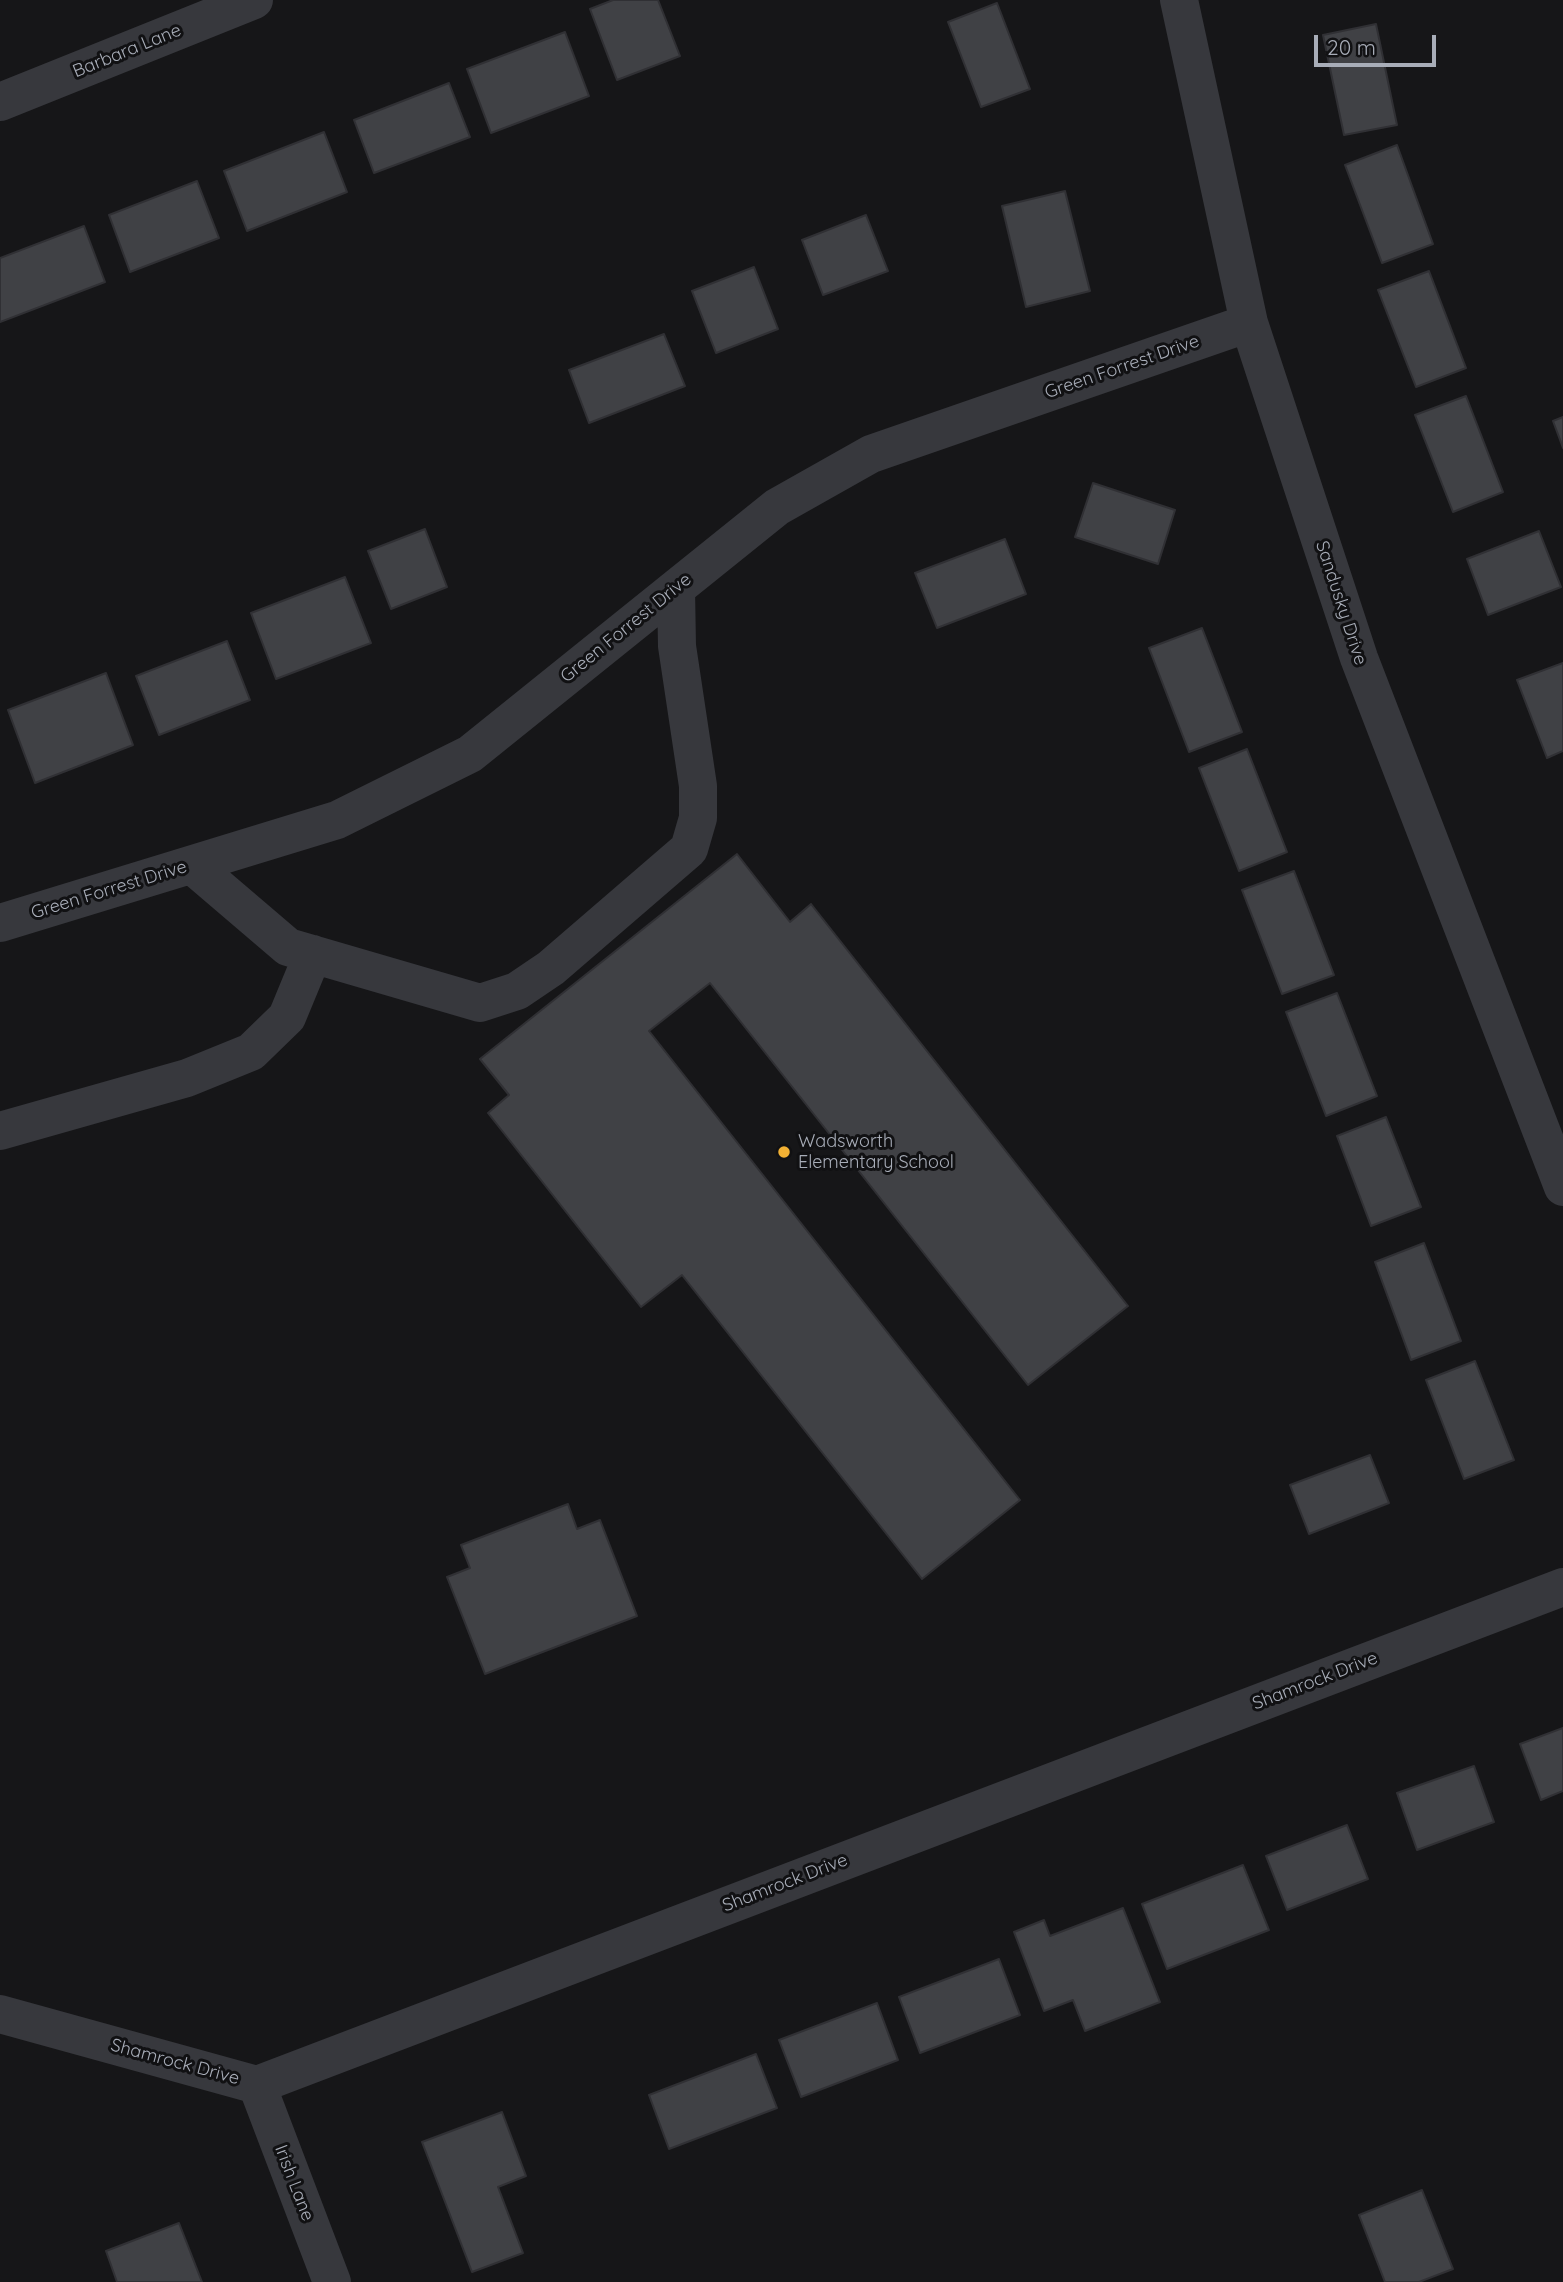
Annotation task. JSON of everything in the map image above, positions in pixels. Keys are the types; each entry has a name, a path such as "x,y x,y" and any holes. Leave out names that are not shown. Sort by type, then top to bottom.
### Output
{"street":[{"name":"Barbara Lane","path":"0,102 254,0"},
{"name":"Sandusky Drive","path":"1179,0 1249,323 1359,658 1563,1187"},
{"name":"Green Forrest Drive","path":"0,923 337,820 470,754 777,507 871,454 1249,323"},
{"path":"192,865 288,947 480,1003 517,991 551,968 689,849 698,818 698,786 677,646 676,589"},
{"path":"0,1130 187,1078 251,1052 287,1017 313,954"},
{"name":"Shamrock Drive","path":"0,2014 257,2085 1563,1587"},
{"name":"Irish Lane","path":"257,2085 332,2282"}],"building":[{"path":"613,0 658,0 680,56 617,80 590,9"},
{"path":"997,3 1030,89 981,107 948,22"},
{"path":"1376,24 1397,125 1344,135 1323,35"},
{"path":"565,32 589,96 491,133 467,69"},
{"path":"449,83 470,137 374,173 354,120"},
{"path":"324,132 347,192 247,231 224,171"},
{"path":"1397,145 1433,244 1382,263 1345,165"},
{"path":"197,181 219,238 130,272 109,215"},
{"path":"1065,191 1090,291 1026,307 1002,206"},
{"path":"866,215 888,271 823,295 802,240"},
{"path":"84,226 105,282 0,322 0,258"},
{"path":"754,267 778,329 716,353 692,291"},
{"path":"1429,271 1466,368 1416,387 1378,290"},
{"path":"664,334 685,386 589,423 569,370"},
{"path":"1466,396 1503,492 1453,512 1415,415"},
{"path":"1563,417 1563,448 1553,421"},
{"path":"1093,483 1175,510 1158,564 1075,537"},
{"path":"425,529 447,587 391,609 368,551"},
{"path":"1539,531 1561,587 1488,615 1467,559"},
{"path":"1005,539 1026,594 937,628 915,573"},
{"path":"345,577 371,643 276,679 251,613"},
{"path":"1202,628 1242,732 1189,752 1149,648"},
{"path":"227,641 250,700 159,735 136,676"},
{"path":"1563,663 1563,751 1547,758 1517,680"},
{"path":"106,673 133,745 35,783 8,710"},
{"path":"1247,749 1287,852 1239,871 1199,768"},
{"path":"737,854 790,922 811,904 1128,1306 1028,1385 710,983 649,1031 1020,1500 922,1579 682,1275 641,1307 488,1113 509,1095 480,1059"},
{"path":"1294,871 1334,975 1282,994 1242,890"},
{"path":"1337,993 1377,1096 1326,1116 1286,1012"},
{"path":"1386,1117 1421,1207 1371,1226 1337,1136"},
{"path":"1424,1243 1461,1341 1411,1360 1375,1262"},
{"path":"1475,1361 1514,1460 1464,1479 1426,1380"},
{"path":"1370,1455 1389,1503 1309,1534 1290,1485"},
{"path":"568,1504 577,1529 600,1520 637,1616 485,1674 447,1577 470,1568 461,1545"},
{"path":"1563,1728 1563,1791 1541,1800 1520,1744"},
{"path":"1474,1766 1494,1822 1417,1850 1397,1793"},
{"path":"1347,1825 1368,1879 1287,1910 1266,1856"},
{"path":"1243,1865 1269,1930 1167,1969 1142,1904"},
{"path":"1123,1908 1160,2002 1085,2031 1073,2000 1044,2011 1014,1932 1044,1920 1050,1936"},
{"path":"999,1959 1020,2015 920,2053 899,1997"},
{"path":"877,2003 898,2060 801,2097 779,2040"},
{"path":"756,2054 777,2108 669,2149 649,2095"},
{"path":"502,2112 526,2176 498,2187 523,2253 472,2272 422,2142"},
{"path":"1422,2190 1453,2269 1419,2282 1385,2282 1359,2215"},
{"path":"179,2223 202,2282 117,2282 106,2251"}],"place":[{"name":"Wadsworth Elementary School","path":"784,1152"}]}
